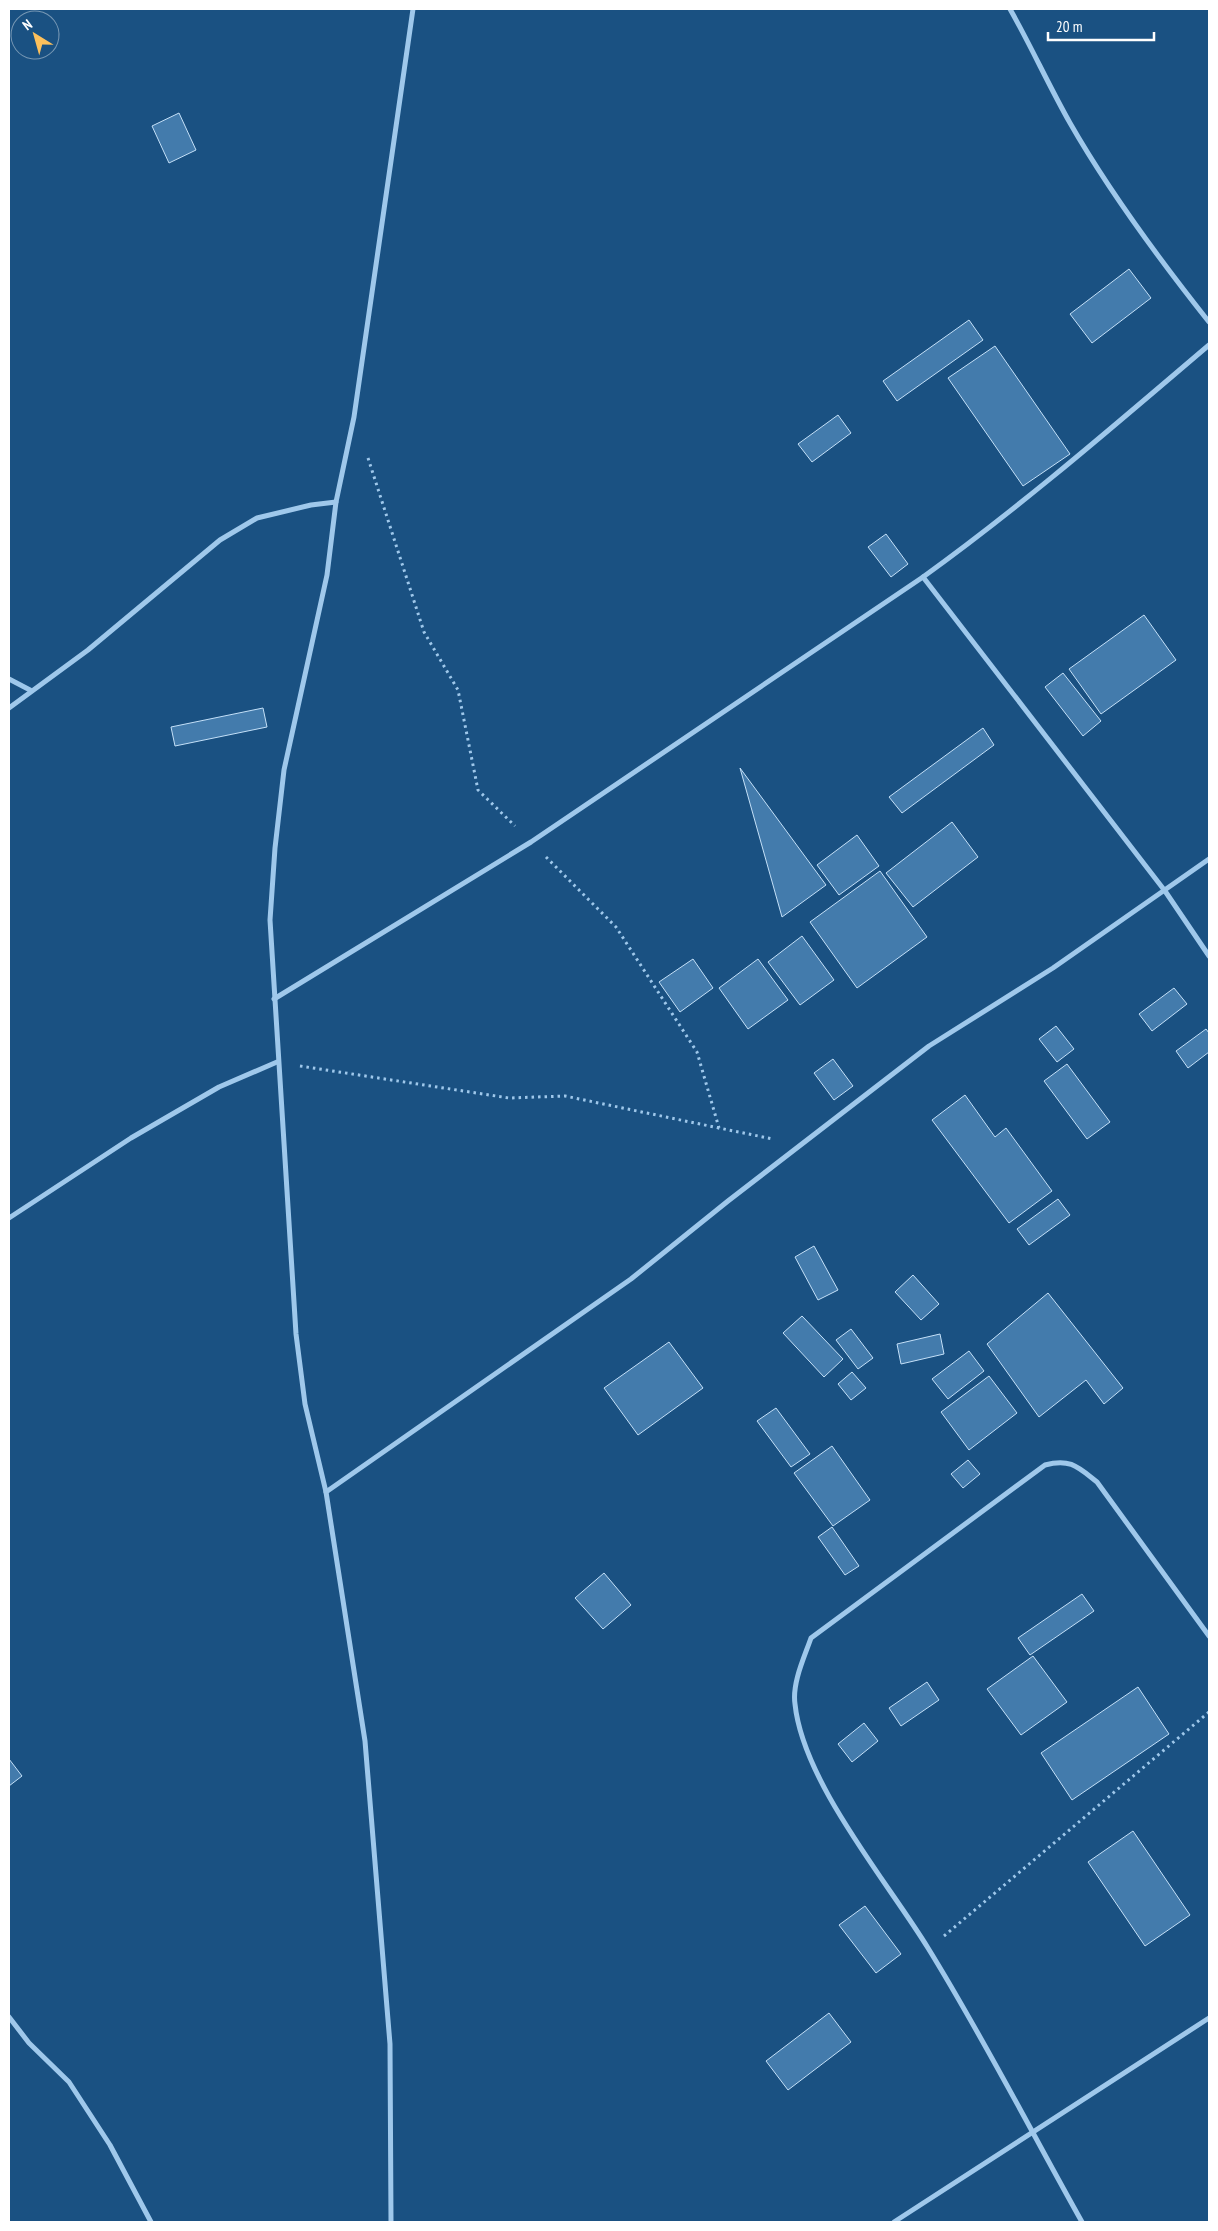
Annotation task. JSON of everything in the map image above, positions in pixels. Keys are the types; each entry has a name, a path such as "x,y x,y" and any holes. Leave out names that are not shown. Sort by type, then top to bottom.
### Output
{"street":[{"path":"391,2222 390,2044 365,1741 326,1492 305,1404 296,1334 277,1062 270,920 275,848 284,770 328,575 336,502 354,417 413,9"},
{"path":"1010,9 1070,122 1102,174 1170,274 1209,322"},
{"path":"274,998 531,842 923,577 1030,496 1209,345"},
{"path":"9,708 30,690 88,650 220,540 257,518 311,505 336,502"},
{"path":"923,577 1165,891 1209,956"},
{"path":"9,679 30,690"},
{"path":"326,1492 631,1279 928,1046 1053,968 1209,859"},
{"path":"9,1218 131,1138 219,1086 277,1062"},
{"path":"1082,2222 928,1949 829,1796 806,1746 794,1703 798,1678 811,1638 1045,1465 1058,1461 1075,1464 1097,1482 1209,1636"},
{"path":"9,2017 29,2043 69,2082 110,2145 151,2222"},
{"path":"894,2222 1209,2018"}],"path":[{"path":"366,454 424,632 458,690 478,790 616,927 697,1052 719,1128"},
{"path":"277,1062 509,1098 565,1096 801,1145"},
{"path":"928,1949 1209,1712"}],"building":[{"path":"179,113 196,150 169,163 152,126"},
{"path":"1129,269 1151,298 1092,343 1070,314"},
{"path":"969,320 983,340 897,401 883,381"},
{"path":"995,346 1070,454 1023,486 948,378"},
{"path":"838,415 851,433 812,462 798,444"},
{"path":"886,534 908,564 891,577 868,547"},
{"path":"1144,615 1176,660 1101,714 1069,669"},
{"path":"1063,673 1101,721 1083,736 1045,687"},
{"path":"263,708 267,727 175,746 171,727"},
{"path":"983,728 994,745 902,813 889,797"},
{"path":"740,768 826,885 782,917"},
{"path":"952,822 978,857 913,907 886,873"},
{"path":"857,835 879,866 839,895 817,865"},
{"path":"880,871 927,937 857,988 810,922"},
{"path":"802,936 834,980 800,1005 768,962"},
{"path":"693,959 713,988 680,1012 659,982"},
{"path":"758,959 788,1000 748,1029 719,988"},
{"path":"1174,988 1187,1004 1152,1031 1139,1014"},
{"path":"1056,1026 1074,1049 1057,1062 1039,1039"},
{"path":"1206,1029 1209,1033 1209,1052 1188,1068 1176,1051"},
{"path":"833,1059 853,1086 834,1100 814,1073"},
{"path":"1067,1064 1110,1122 1087,1139 1044,1081"},
{"path":"965,1095 995,1137 1006,1128 1052,1191 1009,1223 932,1120"},
{"path":"1058,1199 1070,1215 1029,1245 1017,1229"},
{"path":"814,1246 838,1290 818,1300 795,1257"},
{"path":"913,1275 939,1304 921,1320 895,1292"},
{"path":"1048,1293 1123,1388 1104,1404 1086,1380 1039,1417 987,1344"},
{"path":"802,1316 843,1359 824,1377 783,1333"},
{"path":"851,1329 873,1358 858,1369 836,1340"},
{"path":"940,1334 944,1354 901,1364 897,1344"},
{"path":"669,1342 703,1388 638,1435 604,1388"},
{"path":"969,1351 984,1371 948,1399 932,1379"},
{"path":"852,1372 866,1388 851,1400 838,1384"},
{"path":"989,1376 1017,1413 969,1450 941,1412"},
{"path":"776,1408 810,1454 791,1467 757,1421"},
{"path":"832,1446 870,1500 833,1526 794,1473"},
{"path":"968,1460 980,1474 963,1488 951,1474"},
{"path":"832,1527 859,1566 845,1575 818,1537"},
{"path":"604,1573 631,1605 603,1629 575,1598"},
{"path":"1082,1594 1094,1611 1030,1655 1018,1638"},
{"path":"1033,1656 1067,1702 1021,1735 987,1689"},
{"path":"927,1682 939,1700 901,1726 889,1708"},
{"path":"1138,1687 1169,1734 1072,1800 1041,1753"},
{"path":"864,1723 878,1741 852,1762 838,1744"},
{"path":"9,1759 22,1776 9,1786"},
{"path":"1133,1831 1190,1915 1145,1946 1088,1862"},
{"path":"865,1906 901,1954 876,1973 839,1925"},
{"path":"829,2013 851,2042 788,2090 766,2061"}]}
